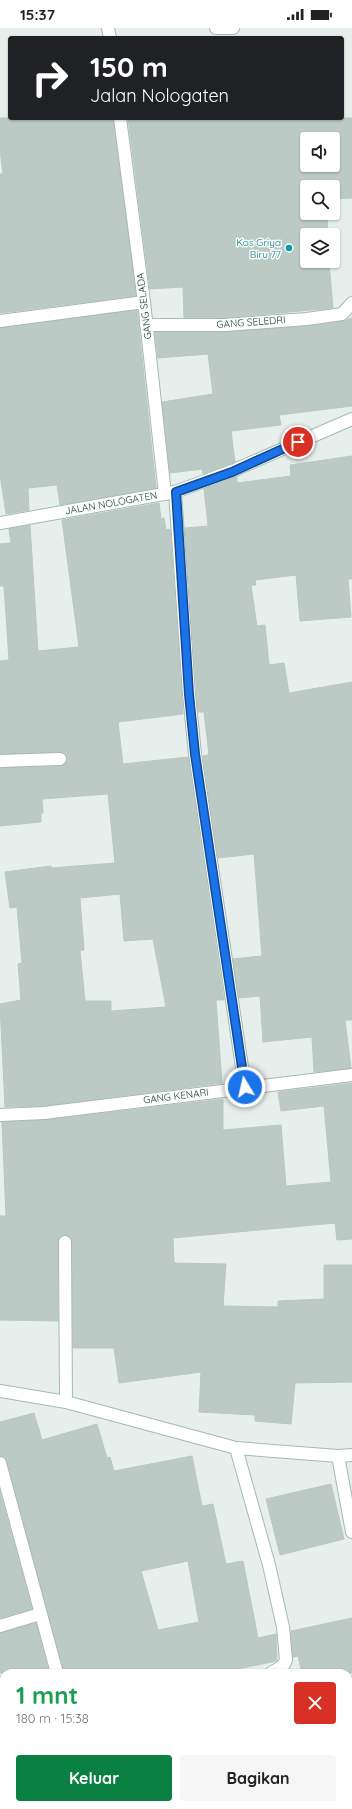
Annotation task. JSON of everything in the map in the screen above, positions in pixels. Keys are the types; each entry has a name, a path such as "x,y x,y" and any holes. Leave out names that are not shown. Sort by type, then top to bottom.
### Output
{"street":[{"path":"216,28 233,28"},
{"name":"GANG SELADA","path":"120,120 146,326 170,493 195,754 245,1087"},
{"path":"0,321 144,302"},
{"name":"GANG SELEDRI","path":"146,326 225,325 306,319 342,314 352,303"},
{"name":"JALAN NOLOGATEN","path":"0,524 170,493 232,472 352,419"},
{"path":"0,762 60,759"},
{"name":"GANG KENARI","path":"0,1115 44,1113 352,1075"},
{"path":"65,1242 66,1402"},
{"path":"0,1391 66,1402 236,1448 338,1456 352,1455"},
{"path":"236,1448 269,1565 283,1627 286,1660 283,1666 278,1669"},
{"path":"338,1456 352,1532"},
{"path":"0,1463 56,1669"},
{"path":"0,1626 40,1614"}],"building":[{"path":"0,118 8,118 8,120 113,120 136,296 0,313 0,174 3,174 0,150"},
{"path":"344,118 352,118 352,198 340,199 340,180 300,180 300,220 327,220 328,228 300,228 300,268 330,268 333,308 225,318 184,318 183,287 150,289 128,120 344,120"},
{"path":"137,310 156,488 60,505 57,485 28,488 29,510 6,514 0,474 0,328"},
{"path":"352,318 352,406 279,415 281,425 231,431 235,462 203,474 202,469 170,473 162,402 213,394 208,354 158,358 155,332 226,332 308,326 343,321"},
{"path":"352,456 352,579 348,579 351,617 300,621 296,575 255,580 256,585 251,585 257,626 265,625 269,665 284,663 289,693 352,682 352,1020 345,1020 351,1068 314,1072 312,1037 263,1042 260,996 239,998 233,959 262,956 254,854 218,858 203,756 209,755 204,712 198,712 185,528 208,526 204,489 237,477 237,483 291,476 290,465"},
{"path":"159,503 161,519 164,518 166,530 170,529 183,714 118,722 123,764 188,757 224,1000 216,1000 222,1083 43,1106 5,1107 0,1004 21,1000 18,964 22,963 17,907 10,908 5,872 51,866 51,868 115,863 108,794 42,799 43,813 41,813 41,822 0,826 0,768 60,766 64,765 67,759 66,755 60,752 0,754 0,661 9,660 4,586 0,586 0,544 11,543 9,529 30,525 38,651 79,647 62,520","holes":["120,894 124,941 153,939 166,1007 111,1011 111,1001 85,1001 80,951 84,950 80,898"]},
{"path":"352,1083 352,1239 337,1240 335,1223 173,1238 174,1263 226,1264 223,1306 278,1307 278,1301 324,1299 324,1265 352,1265 352,1382 295,1383 291,1424 255,1421 255,1415 199,1412 201,1372 119,1383 114,1348 73,1348 72,1242 68,1235 61,1236 58,1242 58,1321 0,1320 0,1216 6,1216 2,1122 45,1120 223,1099 223,1130 281,1125 286,1186 331,1182 324,1106 281,1111 278,1092"},
{"path":"34,1413 42,1440 97,1424 107,1458 110,1457 114,1471 192,1456 202,1506 213,1504 226,1564 243,1561 258,1638 276,1634 277,1661 238,1669 63,1669 7,1461 5,1457 0,1456 0,1422","holes":["188,1561 199,1622 158,1630 141,1571"]},
{"path":"331,1484 344,1539 280,1555 266,1499"},
{"path":"0,1492 32,1609 0,1618"},
{"path":"352,1618 352,1669 301,1669 298,1656 293,1657 291,1631"},
{"path":"36,1623 48,1669 0,1669 0,1633"}],"place":[{"name":"Kos Griya Biru 77","path":"289,248"}],"route":[{"path":"245,1087 195,754 189,694 176,492 232,472 298,442"}]}
